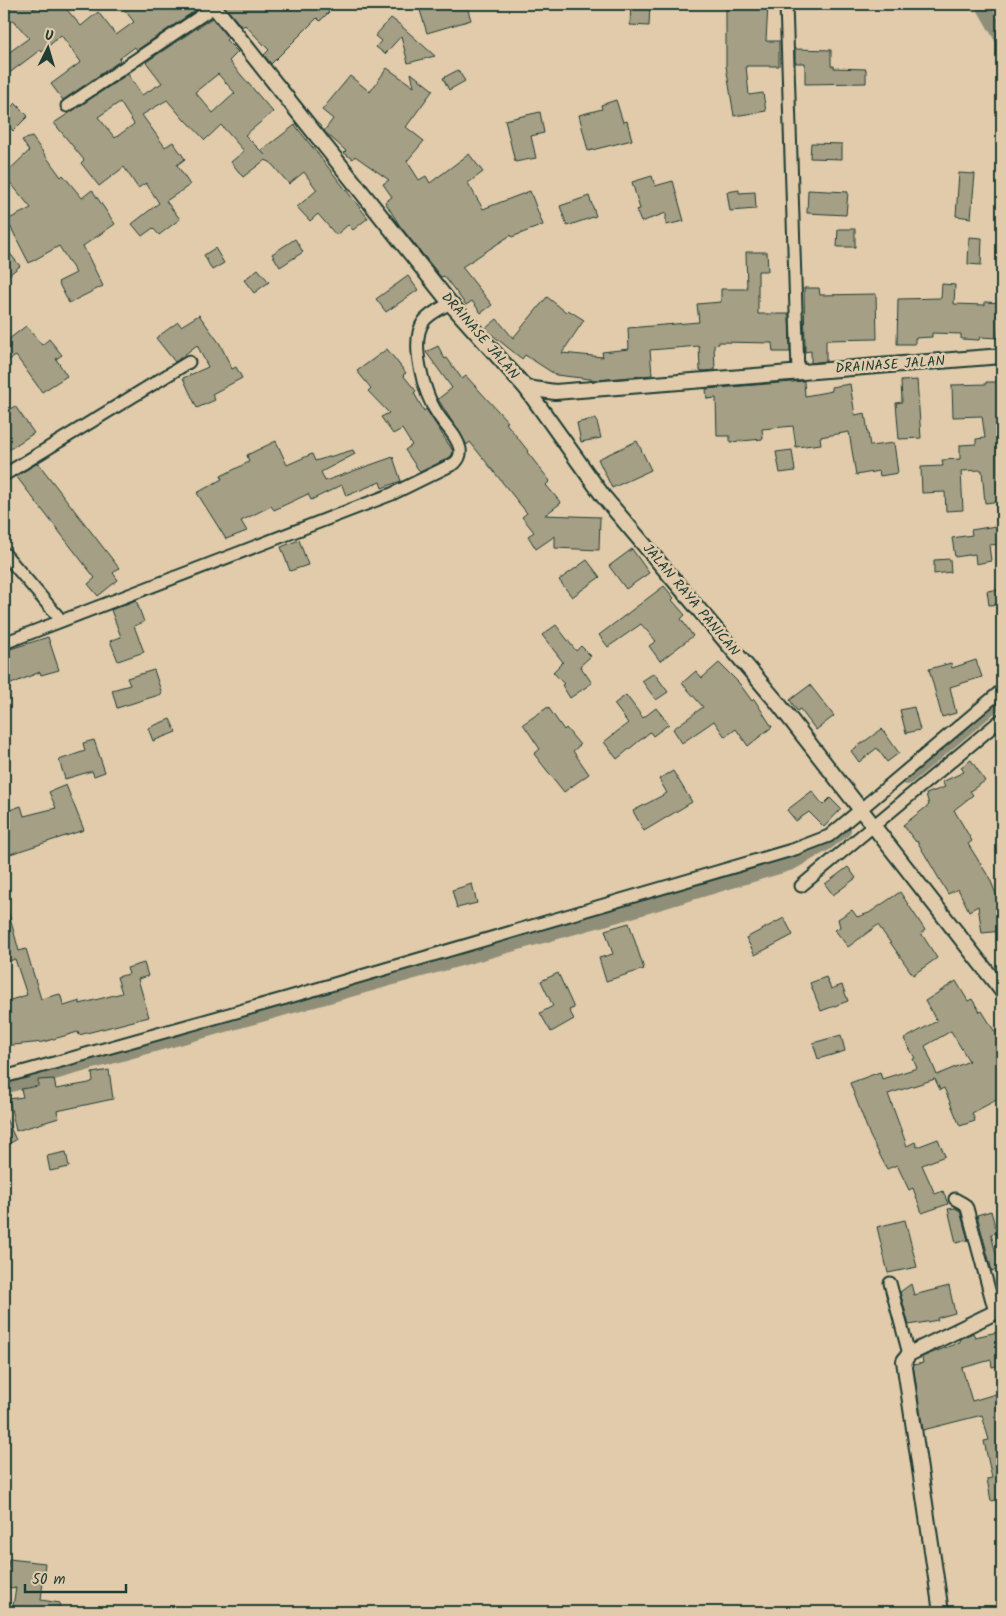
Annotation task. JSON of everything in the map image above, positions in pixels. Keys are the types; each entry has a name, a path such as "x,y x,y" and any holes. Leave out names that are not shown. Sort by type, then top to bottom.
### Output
{"street":[{"path":"786,4 798,372"},
{"path":"67,106 213,5"},
{"name":"DRAINASE JALAN","path":"213,5 450,303 526,388 555,392 1002,356"},
{"path":"4,643 392,494 455,463 460,454 458,444 436,413 429,397 419,361 419,332 424,321 450,303"},
{"path":"4,475 189,362"},
{"name":"JALAN RAYA PANICAN","path":"526,388 603,496 777,702 1002,991"},
{"path":"4,553 61,620"},
{"path":"4,1078 795,849 829,836 1002,690"},
{"path":"801,886 872,825 1002,719"},
{"path":"941,1612 924,1487 904,1372 904,1361 908,1354 998,1310 967,1208 964,1204 955,1200"},
{"path":"890,1283 908,1354"}],"building":[{"path":"4,4 31,4 34,9 42,4 62,4 81,26 98,12 116,35 134,22 120,4 200,4 202,6 137,50 135,47 119,59 120,61 63,100 51,84 81,62 61,35 42,52 40,50 4,77 4,56 29,38 13,20 4,25"},
{"path":"229,4 321,4 329,12 320,21 317,18 271,64 264,55 269,50 245,25 242,27 225,7"},
{"path":"418,4 466,4 471,20 427,33"},
{"path":"631,4 650,4 649,26 630,25"},
{"path":"730,4 768,5 766,41 779,41 779,66 746,66 749,95 763,93 766,111 734,116 726,66 726,8 730,9"},
{"path":"212,18 228,38 226,40 238,52 229,61 273,112 245,135 261,151 295,125 368,218 353,230 348,225 336,235 318,214 310,221 297,207 317,190 304,172 289,184 270,162 265,160 243,177 231,162 244,151 221,125 205,140 167,100 142,115 165,147 173,142 185,159 177,165 190,185 166,201 180,219 159,235 153,228 142,236 132,224 159,203 146,183 138,188 124,167 99,186 81,163 84,160 54,123 128,74 142,95 162,83 146,62","holes":["218,74 235,93 213,113 195,92","120,102 134,124 115,138 98,117"]},
{"path":"391,18 435,56 408,63 401,36 385,54 376,47 381,41 375,36"},
{"path":"795,49 831,50 831,66 834,66 834,68 866,69 866,83 805,84 805,63 795,63"},
{"path":"387,68 414,87 411,73 433,90 406,127 424,141 407,161 419,180 426,176 430,183 469,154 483,172 468,183 483,209 530,191 543,225 512,237 511,235 462,267 492,305 481,313 472,301 466,305 444,276 441,277 400,226 385,202 392,197 383,184 389,180 355,156 353,159 344,153 346,151 324,131 333,119 322,110 350,76 370,92"},
{"path":"458,70 465,81 449,90 443,78"},
{"path":"616,100 623,122 627,121 632,140 588,151 579,115 602,109 601,105"},
{"path":"15,103 28,116 13,131 4,121 4,115"},
{"path":"540,112 544,133 531,136 536,158 515,162 505,120"},
{"path":"32,137 61,177 63,175 82,198 92,190 115,224 83,246 103,286 69,303 58,282 76,273 59,246 29,263 7,220 31,208 4,175 29,151 22,140"},
{"path":"811,143 842,144 842,159 810,158"},
{"path":"959,173 975,174 971,218 956,216"},
{"path":"652,176 655,186 673,181 684,221 666,225 666,213 641,222 636,210 640,209 632,182"},
{"path":"739,190 739,193 755,192 756,209 730,211 727,192"},
{"path":"808,190 848,192 846,215 807,213"},
{"path":"589,196 596,216 567,226 560,206"},
{"path":"838,229 855,229 855,247 837,247"},
{"path":"969,237 982,238 981,265 968,264"},
{"path":"295,239 303,252 280,267 272,254"},
{"path":"4,246 20,266 4,279"},
{"path":"215,248 224,263 212,270 204,255"},
{"path":"746,252 767,252 768,271 758,271 758,314 789,314 790,352 773,352 772,343 719,342 719,344 714,345 715,370 704,371 700,370 699,346 650,350 652,375 598,380 556,375 525,355 522,359 485,329 497,319 513,338 547,297 566,312 568,310 584,320 562,353 603,357 602,352 629,349 628,328 699,322 697,304 721,302 721,289 747,289"},
{"path":"258,269 269,282 254,293 244,280"},
{"path":"408,276 418,290 386,312 376,299"},
{"path":"942,284 955,285 954,304 985,305 985,302 1002,303 998,338 961,339 961,334 932,333 932,337 915,338 915,344 897,344 898,299 941,298"},
{"path":"804,288 819,288 820,295 876,294 877,339 826,340 826,361 811,363 811,351 805,352"},
{"path":"199,315 220,344 232,369 236,367 242,378 212,394 215,400 197,408 183,378 208,367 197,345 175,362 156,338 178,322 181,326"},
{"path":"26,326 42,345 49,339 62,355 56,359 67,376 42,392 16,356 4,363 4,343"},
{"path":"438,346 445,359 447,358 462,379 466,376 508,422 506,423 550,481 546,485 561,503 545,515 600,517 599,550 555,548 555,536 536,549 528,536 534,532 522,517 527,513 470,442 467,445 438,399 452,388 426,352"},
{"path":"387,349 406,373 403,375 416,391 414,393 424,411 426,409 453,451 452,455 447,459 420,472 405,450 412,445 402,429 393,434 381,417 389,413 368,391 371,388 357,371"},
{"path":"917,380 921,438 899,439 896,403 902,402 901,381"},
{"path":"804,381 805,396 832,391 831,387 850,384 855,415 865,413 870,446 894,443 898,473 880,476 879,471 856,475 849,432 820,437 821,444 796,447 793,426 762,429 763,439 730,442 730,436 717,436 716,398 707,399 706,389"},
{"path":"986,382 1002,382 1002,501 985,503 982,470 961,471 963,510 946,511 945,492 922,493 921,467 943,466 942,460 960,459 960,445 976,444 976,439 985,438 982,416 953,417 952,385 986,384"},
{"path":"15,406 34,433 4,453 4,413"},
{"path":"596,418 601,438 581,442 577,423"},
{"path":"276,441 287,465 312,454 315,461 353,450 355,454 321,472 325,481 393,457 401,481 382,488 380,482 346,496 342,485 311,500 308,494 274,510 271,506 241,521 247,531 226,539 197,493 222,479 221,476 249,462 247,455"},
{"path":"637,441 651,470 612,488 598,459"},
{"path":"792,450 795,471 780,473 776,452"},
{"path":"38,463 119,568 113,573 118,580 98,596 88,584 95,578 16,476"},
{"path":"1002,525 1002,544 989,545 991,561 976,564 975,554 955,557 952,538 972,535 971,530"},
{"path":"299,540 308,565 290,571 281,547"},
{"path":"632,549 649,573 626,589 609,566"},
{"path":"950,559 951,572 934,574 934,560"},
{"path":"587,560 600,577 572,597 559,580"},
{"path":"664,586 674,598 672,600 685,615 681,619 693,636 660,661 649,646 656,641 641,624 608,647 599,635"},
{"path":"1002,589 1002,604 989,605 987,591"},
{"path":"136,600 144,622 134,626 144,652 118,661 110,641 121,637 111,610"},
{"path":"556,625 576,651 581,646 591,656 580,666 592,683 570,698 562,685 564,684 553,672 563,662 542,635"},
{"path":"48,637 59,670 41,675 40,672 4,687 4,651"},
{"path":"976,660 982,677 950,687 956,713 942,717 929,669 951,663 952,668"},
{"path":"719,663 739,683 752,701 754,699 772,727 748,746 736,729 725,737 714,721 682,743 673,729 703,707 682,683 696,671 702,678"},
{"path":"154,670 162,694 117,708 112,690 130,685 127,678"},
{"path":"654,673 668,692 656,700 642,681"},
{"path":"810,685 834,716 816,730 800,709 797,711 790,700"},
{"path":"626,695 643,718 656,708 669,724 653,736 650,732 617,759 604,742 628,723 614,704"},
{"path":"548,707 564,730 566,728 580,745 573,751 589,774 564,792 534,754 540,749 523,724"},
{"path":"914,707 920,730 906,733 900,710"},
{"path":"170,719 176,732 153,741 148,728"},
{"path":"882,729 899,753 887,762 877,748 859,762 851,751"},
{"path":"94,740 105,772 94,776 92,771 65,779 59,760 85,751 83,743"},
{"path":"971,760 985,781 970,791 973,795 954,810 972,841 968,844 990,879 1002,909 1002,931 982,933 978,906 969,911 958,889 948,894 917,841 903,825 929,805 926,794 945,787 942,782 964,772 961,767"},
{"path":"673,771 692,802 644,831 633,811 667,793 659,779"},
{"path":"66,785 84,830 4,856 4,812 21,806 24,816 56,808 49,792"},
{"path":"812,791 823,805 830,798 841,809 824,827 809,812 796,821 787,810"},
{"path":"848,867 856,878 833,895 825,884"},
{"path":"472,884 477,903 457,908 452,890"},
{"path":"900,892 925,930 921,933 937,958 913,975 878,925 848,947 835,930 840,927 838,919 852,910 857,917 869,913"},
{"path":"4,907 7,907 19,951 26,949 41,999 60,994 64,1006 80,1001 80,1004 122,993 117,977 129,974 127,968 144,963 148,976 138,979 149,1017 79,1035 78,1032 43,1042 4,1046 4,1002 27,995 15,959 4,963"},
{"path":"784,918 793,935 755,955 746,938"},
{"path":"629,923 644,969 606,981 599,958 613,954 605,930"},
{"path":"558,973 574,1008 569,1010 574,1019 551,1032 540,1013 553,1006 541,981"},
{"path":"826,977 831,989 842,985 848,1001 821,1011 810,983"},
{"path":"956,981 968,1001 972,999 995,1032 1002,1028 1002,1097 972,1113 975,1121 960,1126 944,1088 940,1090 935,1079 888,1094 907,1146 915,1142 917,1147 938,1139 945,1156 922,1165 935,1194 943,1191 948,1204 922,1213 913,1188 909,1190 897,1165 887,1169 870,1136 850,1083 880,1072 882,1079 917,1068 913,1059 915,1058 904,1039 937,1021 925,1001","holes":["951,1031 969,1061 937,1075 925,1046"]},
{"path":"841,1035 845,1051 818,1059 813,1043"},
{"path":"109,1070 113,1099 57,1111 59,1118 16,1131 9,1099 23,1097 21,1089 38,1086 38,1080 54,1079 56,1089 89,1083 93,1081 92,1073"},
{"path":"4,1114 16,1140 4,1146"},
{"path":"66,1152 69,1167 50,1171 47,1156"},
{"path":"955,1208 960,1211 968,1240 956,1243 948,1209"},
{"path":"991,1211 997,1233 991,1234 1000,1269 992,1271 977,1215"},
{"path":"905,1220 917,1267 888,1273 877,1227"},
{"path":"911,1284 914,1295 949,1286 955,1313 937,1318 938,1320 909,1325 900,1292"},
{"path":"1002,1331 1002,1365 992,1367 991,1360 962,1368 972,1401 1002,1392 1002,1502 998,1503 997,1500 991,1501 987,1479 992,1478 984,1441 989,1440 982,1415 923,1430 913,1365 923,1363 922,1357 960,1342 959,1339 973,1333 975,1337"},
{"path":"9,1559 45,1563 41,1600 60,1603 58,1612 12,1612 16,1588 5,1587"}],"waterway":[{"path":"982,4 1002,39"},
{"path":"907,778 1002,698"},
{"path":"4,1087 618,915 792,863 826,844 844,830"}]}
